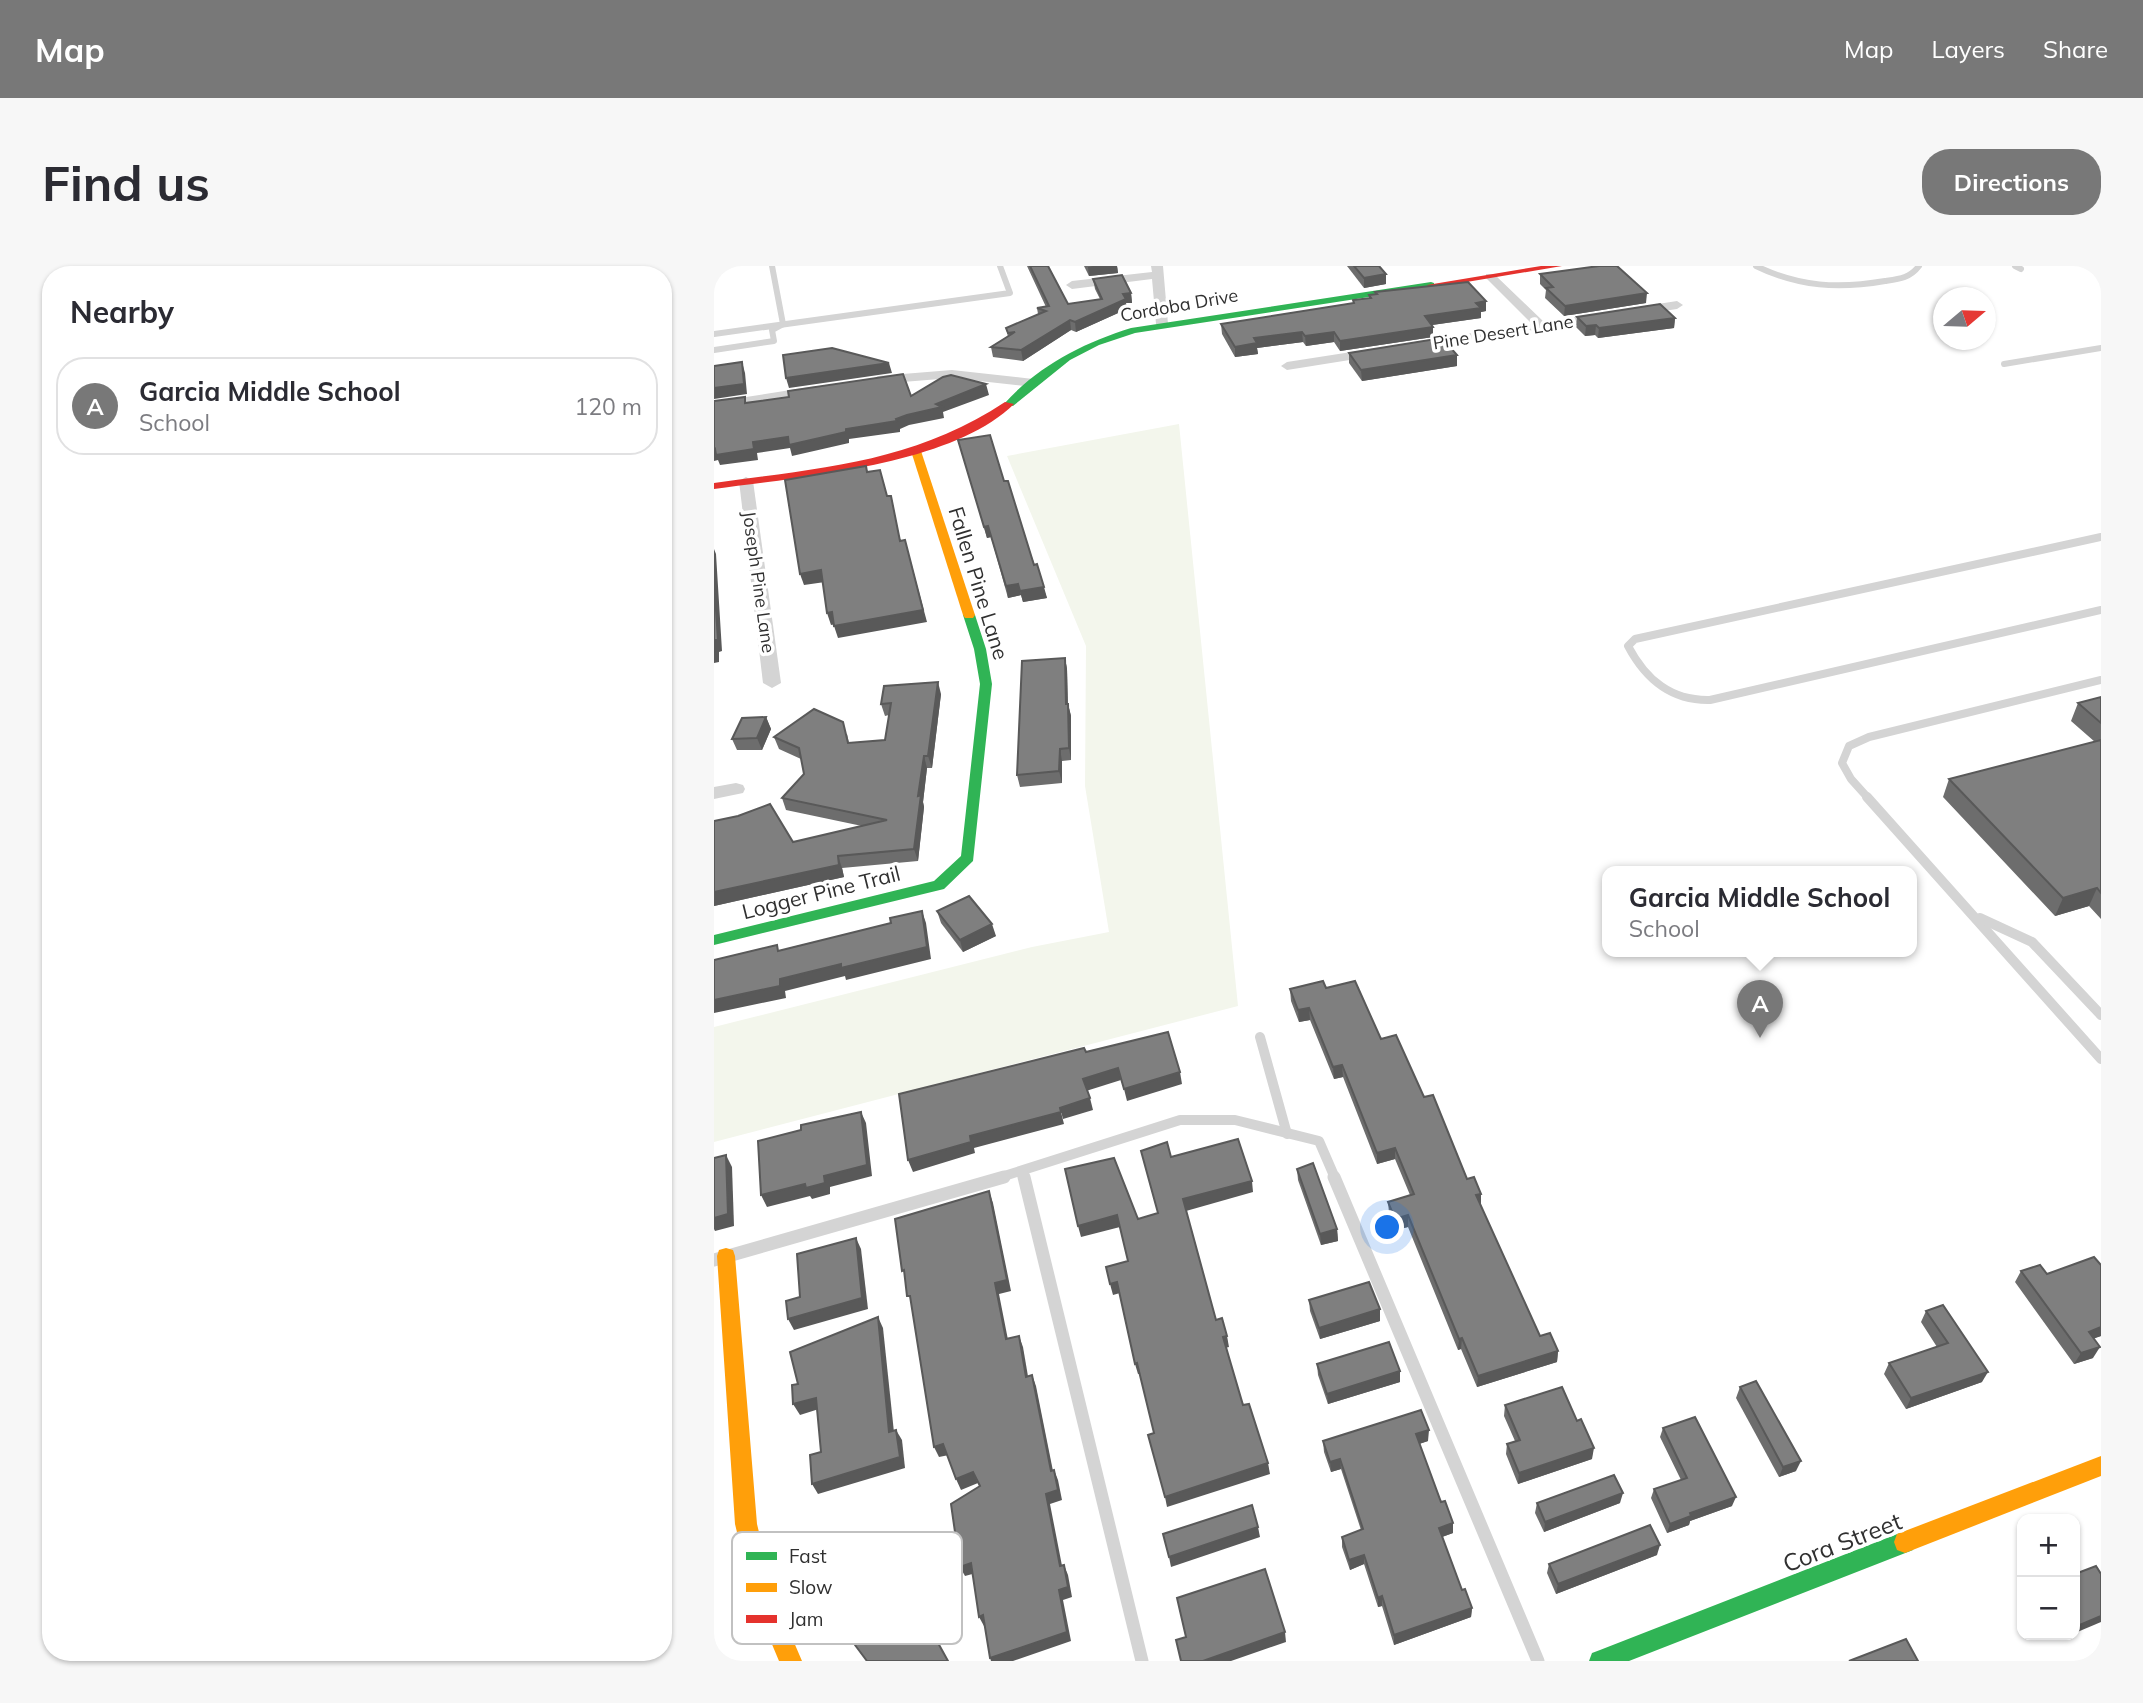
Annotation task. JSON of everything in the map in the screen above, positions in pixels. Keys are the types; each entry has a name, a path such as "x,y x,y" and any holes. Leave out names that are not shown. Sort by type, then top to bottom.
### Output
{"street":[{"name":"Cordoba Drive","path":"714,486 916,450 981,424 1000,412 1063,358 1109,337 1162,324 1558,266"},
{"path":"1072,285 1158,270 1162,324"},
{"path":"1490,276 1541,326"},
{"name":"Pine Desert Lane","path":"1287,366 1677,304"},
{"path":"866,382 907,376 952,374 1033,383"},
{"path":"714,406 824,389"},
{"name":"Fallen Pine Lane","path":"916,450 980,649 986,684 968,858 939,885"},
{"name":"Joseph Pine Lane","path":"746,481 772,683"},
{"path":"714,793 736,789"},
{"name":"Logger Pine Trail","path":"714,940 939,885"},
{"path":"720,1258 748,1532"},
{"name":"Cora Street","path":"1600,1661 2101,1466"},
{"path":"783,1644 791,1661"}],"lane":[{"path":"772,266 783,324"},
{"path":"714,334 1010,293 1000,266"},
{"path":"1756,266 1791,282 1822,288 1858,287 1910,276 1919,266"},
{"path":"714,350 774,341 772,330 783,324"},
{"path":"2004,364 2101,348"},
{"path":"2101,537 1635,639 1628,646 1649,676 1666,690 1684,699 1710,700 2101,610"},
{"path":"2101,680 1869,737 1849,746 1842,762 1851,779 2101,1059"},
{"path":"1976,917 2032,942 2101,1016"},
{"path":"1260,1037 1287,1133"},
{"path":"720,1258 1023,1171 1180,1120 1235,1120 1319,1142 1538,1661"},
{"path":"1023,1171 1142,1661"}],"shaded area":[{"path":"1179,424 1238,1006 714,1142 714,1027 1032,947 1109,932 1085,786 1086,646 1007,456"}],"building":[{"path":"1030,266 1048,266 1068,304 1102,299 1093,279 1122,275 1131,293 1123,294 1126,299 1075,322 1070,320 1021,350 991,347 1015,332 1008,333 1006,328 1046,311 1037,308 1049,306"},
{"path":"1354,266 1379,266 1386,274 1364,278"},
{"path":"1617,266 1647,293 1565,306 1546,288 1553,287 1540,274"},
{"path":"1468,282 1486,301 1476,303 1481,308 1425,316 1433,327 1340,341 1334,332 1305,336 1302,332 1254,338 1257,343 1235,347 1221,324 1354,303 1353,300 1371,298 1369,295 1377,294 1375,292"},
{"path":"1660,304 1675,318 1599,328 1596,325 1586,326 1577,317"},
{"path":"1442,338 1457,355 1361,370 1349,353"},
{"path":"832,348 889,363 786,378 783,355"},
{"path":"742,362 744,384 714,388 714,366"},
{"path":"903,374 911,396 951,375 986,384 936,404 942,407 907,415 896,419 897,421 846,429 846,432 789,445 788,437 753,442 754,449 716,455 714,401 745,397 745,403 789,397 788,391"},
{"path":"990,435 1004,481 1008,481 1034,565 1037,564 1044,587 1020,591 1018,584 1006,586 988,526 984,527 958,440"},
{"path":"866,466 867,472 880,470 887,496 891,496 900,541 905,540 923,610 834,626 832,612 827,613 821,570 800,574 785,480"},
{"path":"714,580 718,640 715,640 714,651"},
{"path":"1065,658 1069,748 1060,749 1059,771 1017,775 1022,661"},
{"path":"938,682 928,756 924,756 918,796 921,795 914,849 838,856 839,865 714,892 714,821 738,816 770,804 793,842 887,820 782,798 804,774 799,748 774,737 814,709 843,722 848,743 885,740 891,703 881,704 884,686"},
{"path":"2101,697 2101,723 2078,703"},
{"path":"766,717 757,738 732,739 742,718"},
{"path":"2101,740 2101,893 2097,888 2063,898 1949,779"},
{"path":"969,896 992,924 960,940 937,911"},
{"path":"922,911 927,947 841,968 841,964 780,979 780,986 714,1000 714,960 777,945 778,951 891,923 890,918"},
{"path":"1323,981 1326,988 1355,981 1381,1039 1396,1035 1424,1097 1433,1095 1467,1179 1474,1177 1481,1194 1476,1195 1540,1336 1550,1333 1558,1351 1478,1376 1462,1338 1459,1339 1408,1215 1395,1219 1388,1202 1414,1194 1395,1148 1377,1153 1342,1065 1333,1067 1309,1008 1298,1010 1290,989"},
{"path":"1168,1032 1180,1072 1124,1089 1118,1068 1083,1079 1090,1098 1060,1108 1061,1112 970,1136 971,1142 908,1160 899,1094 1084,1048 1086,1052"},
{"path":"861,1112 867,1165 824,1176 825,1183 806,1188 805,1184 761,1195 758,1141 801,1130 801,1125"},
{"path":"1238,1139 1252,1181 1183,1199 1216,1320 1222,1318 1227,1336 1223,1337 1243,1405 1249,1404 1268,1463 1165,1497 1148,1435 1154,1433 1117,1282 1110,1284 1106,1267 1128,1261 1117,1215 1078,1226 1065,1169 1114,1158 1138,1219 1158,1213 1141,1151 1167,1142 1171,1157"},
{"path":"726,1155 728,1214 714,1218 714,1158"},
{"path":"1313,1163 1337,1229 1320,1234 1297,1169"},
{"path":"989,1191 1007,1280 995,1283 1006,1339 1019,1336 1026,1377 1032,1375 1051,1471 1054,1470 1058,1490 1046,1494 1060,1566 1064,1565 1068,1587 1059,1590 1067,1632 990,1658 983,1615 979,1617 971,1563 962,1566 962,1532 955,1532 951,1504 980,1486 973,1472 956,1479 943,1444 934,1447 895,1219"},
{"path":"856,1238 862,1298 788,1319 786,1301 800,1297 797,1254"},
{"path":"2094,1257 2101,1265 2101,1327 2089,1332 2100,1347 2081,1353 2021,1271 2040,1265 2047,1274"},
{"path":"1369,1282 1380,1309 1319,1328 1309,1300"},
{"path":"1943,1305 1988,1372 1911,1398 1889,1363 1948,1343 1926,1311"},
{"path":"878,1317 889,1432 896,1430 900,1457 812,1484 810,1455 821,1452 816,1398 793,1404 792,1385 798,1384 790,1352"},
{"path":"1389,1342 1400,1371 1327,1394 1317,1364"},
{"path":"1756,1381 1801,1461 1783,1467 1740,1387"},
{"path":"1562,1387 1577,1421 1581,1419 1594,1448 1519,1473 1507,1444 1520,1440 1505,1405"},
{"path":"1421,1410 1429,1430 1416,1434 1441,1502 1445,1501 1453,1523 1439,1528 1462,1590 1465,1589 1472,1608 1394,1635 1382,1596 1378,1598 1364,1555 1349,1560 1342,1537 1363,1529 1340,1459 1330,1462 1323,1441"},
{"path":"1695,1417 1736,1497 1690,1513 1691,1516 1670,1524 1654,1489 1687,1478 1663,1428"},
{"path":"1614,1475 1623,1493 1545,1522 1537,1503"},
{"path":"1252,1505 1258,1527 1169,1557 1163,1534"},
{"path":"1650,1525 1660,1545 1558,1584 1549,1564"},
{"path":"2096,1566 2101,1574 2101,1616 2080,1625 2080,1577 2080,1572"},
{"path":"1265,1569 1285,1632 1203,1661 1181,1661 1176,1640 1186,1637 1177,1598"},
{"path":"1906,1639 1918,1661 1849,1661"},
{"path":"939,1644 948,1661 867,1661 855,1645"}],"traffic: fast":[{"path":"1009,404 1066,358 1095,343 1134,330 1431,285"},
{"path":"714,940 939,885 968,858 986,684 980,649 969,615"},
{"path":"1600,1661 1905,1542"}],"traffic: slow":[{"path":"916,451 969,615"},
{"path":"726,1256 748,1532"},
{"path":"1905,1542 2101,1466"},
{"path":"784,1644 791,1661"}],"traffic: jam":[{"path":"1431,285 1558,266"},
{"path":"714,486 829,470 907,453 944,441 978,425 1009,404"}],"place":[{"name":"Garcia Middle School","path":"1760,1038"}]}
